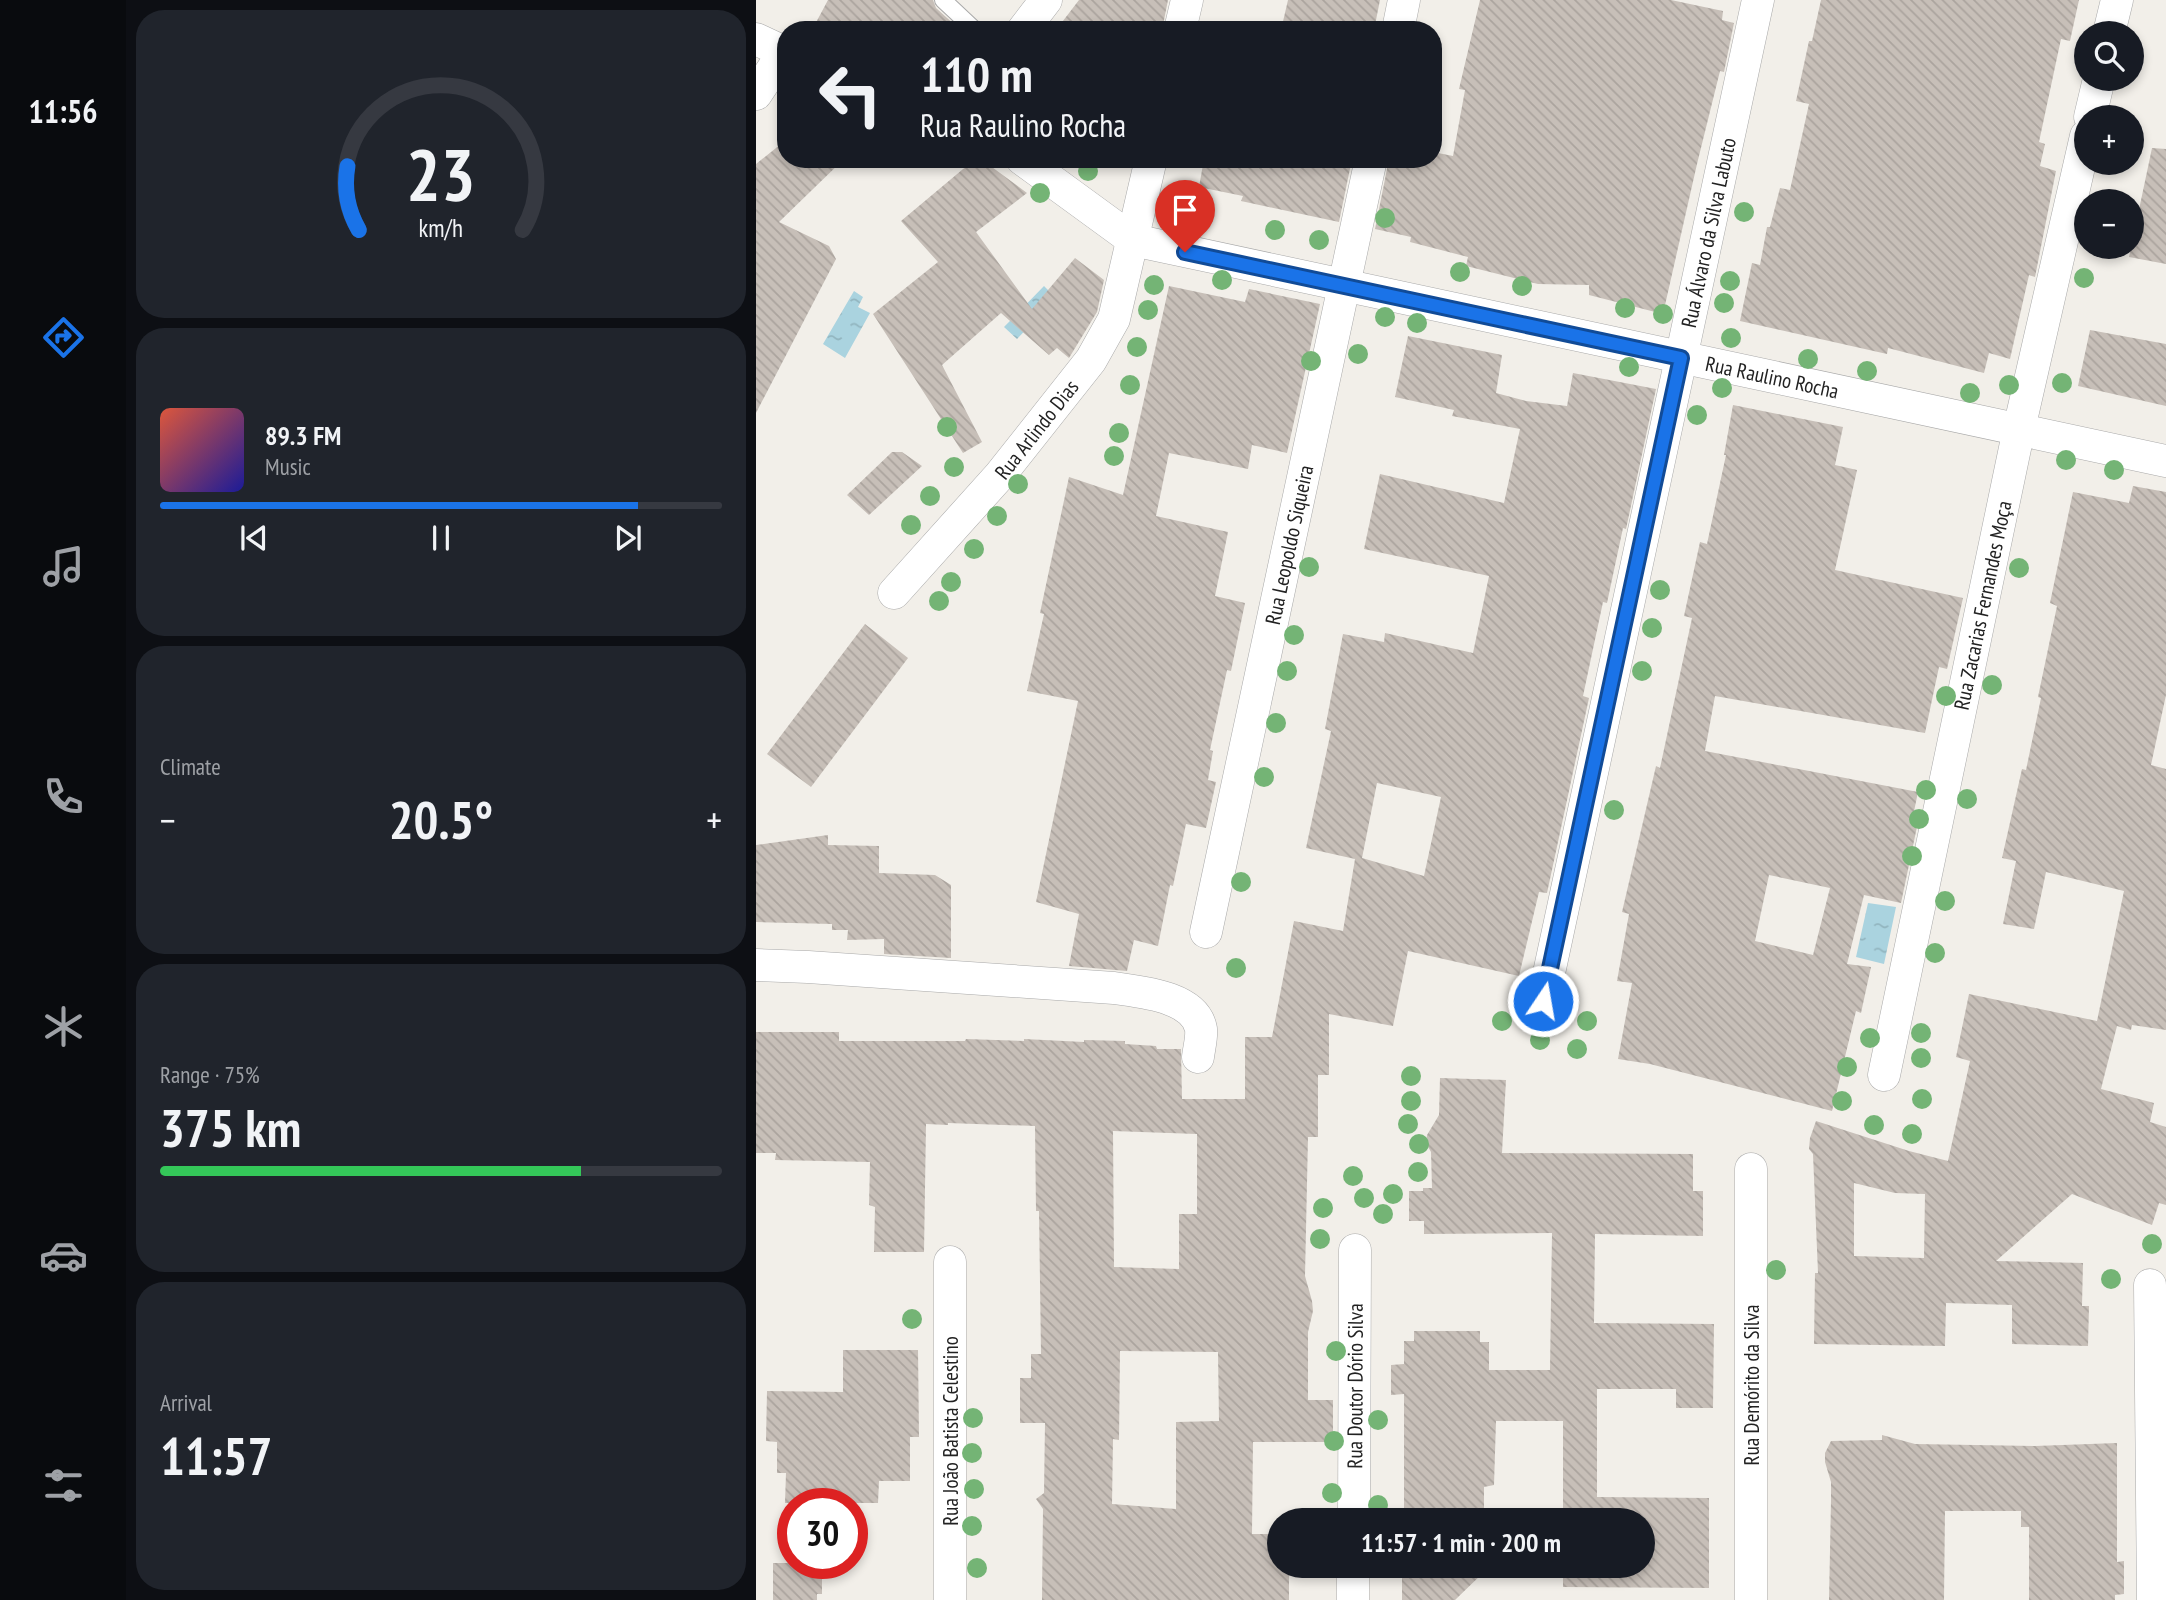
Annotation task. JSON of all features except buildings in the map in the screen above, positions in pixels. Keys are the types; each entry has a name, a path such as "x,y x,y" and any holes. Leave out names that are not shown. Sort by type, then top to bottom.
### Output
{"street":[{"path":"1030,21 1046,0"},
{"path":"1182,21 1187,0"},
{"path":"1400,21 1404,0"},
{"name":"Rua Álvaro da Silva Labuto","path":"1543,1001 1758,0"},
{"path":"2112,21 2117,0"},
{"path":"756,39 777,49"},
{"path":"756,94 777,64"},
{"path":"1034,168 1133,240"},
{"name":"Rua Arlindo Dias","path":"894,593 1000,474 1091,360 1114,319 1149,168"},
{"name":"Rua Leopoldo Siqueira","path":"1206,932 1369,168"},
{"name":"Rua Zacarias Fernandes Moça","path":"1884,1075 2019,429 2077,175"},
{"name":"Rua Raulino Rocha","path":"1133,240 2166,461"},
{"path":"756,965 1100,987 1152,994 1191,1010 1202,1031 1198,1057"},
{"name":"Rua Demórito da Silva","path":"1751,1169 1751,1600"},
{"name":"Rua Doutor Dório Silva","path":"1354,1508 1355,1250"},
{"name":"Rua João Batista Celestino","path":"950,1262 950,1600"},
{"path":"2150,1285 2153,1600"},
{"path":"1353,1578 1353,1600"}],"lane":[{"path":"943,0 965,21"}],"water":[{"path":"1044,286 1056,298 1017,339 1004,327"},
{"path":"854,291 863,297 858,307 870,313 845,358 823,344"},
{"path":"1868,903 1896,907 1884,964 1856,957"}],"route":[{"path":"1185,252 1681,358 1543,1001"}]}
